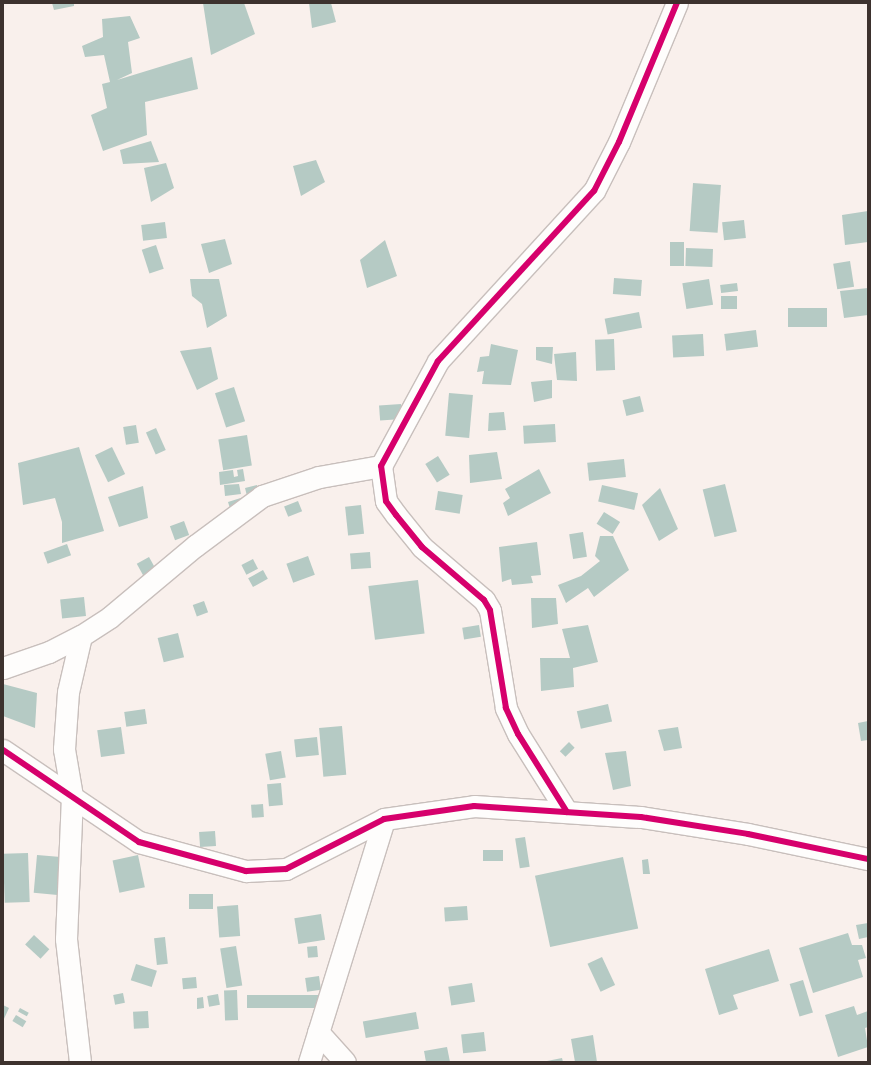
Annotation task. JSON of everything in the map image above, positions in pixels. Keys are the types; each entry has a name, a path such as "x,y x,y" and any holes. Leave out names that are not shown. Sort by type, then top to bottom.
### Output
{"street":[{"path":"566,812 518,734 506,708 490,610 484,600 422,546 396,515 386,501 381,466 438,361 594,191 619,142 677,3"},
{"path":"3,668 49,652 81,636 110,617 195,546 262,496 319,477 381,466"},
{"path":"80,1062 66,939 72,796 64,749 65,721 81,636"},
{"path":"3,750 140,842 246,871 286,868 384,819 474,806 642,817 748,834 868,859"},
{"path":"309,1062 384,819"},
{"path":"318,1032 344,1062"}],"building":[{"path":"52,3 74,3 74,6 54,10"},
{"path":"203,3 244,3 255,34 211,55"},
{"path":"309,3 331,3 336,22 312,28"},
{"path":"130,16 140,38 128,42 132,73 117,80 192,57 198,89 145,102 147,135 103,151 91,115 107,108 102,84 110,82 104,55 85,57 82,46 103,37 102,19"},
{"path":"151,141 159,162 123,164 120,150"},
{"path":"316,160 325,182 301,196 293,166"},
{"path":"166,163 174,188 151,202 144,168"},
{"path":"693,183 721,185 718,233 690,231"},
{"path":"868,211 868,242 845,245 842,215"},
{"path":"744,220 746,238 724,240 722,222"},
{"path":"165,222 167,238 143,241 141,225"},
{"path":"225,239 232,264 209,273 201,244"},
{"path":"385,240 397,276 367,288 360,260"},
{"path":"670,242 684,242 684,266 670,266"},
{"path":"156,245 164,269 149,273 142,250"},
{"path":"686,248 713,249 712,267 685,266"},
{"path":"850,261 854,287 837,289 833,264"},
{"path":"614,278 642,280 641,296 613,294"},
{"path":"190,279 219,279 227,316 207,328 202,304 192,296"},
{"path":"709,279 713,305 686,309 682,283"},
{"path":"737,283 738,291 721,293 720,285"},
{"path":"868,288 868,315 844,318 840,291"},
{"path":"721,296 737,296 737,309 721,309"},
{"path":"788,308 827,308 827,327 788,327"},
{"path":"639,312 642,328 608,334 605,319"},
{"path":"756,330 758,347 726,351 724,334"},
{"path":"703,334 704,356 673,358 672,336"},
{"path":"614,339 615,370 596,371 595,340"},
{"path":"491,344 518,350 511,385 482,384 484,371 477,372 480,357 489,356"},
{"path":"211,347 218,379 197,390 180,351"},
{"path":"536,347 553,347 552,364 536,360"},
{"path":"576,352 577,381 557,380 554,354"},
{"path":"552,380 552,398 534,402 531,382"},
{"path":"234,387 245,421 226,427 215,393"},
{"path":"449,393 473,395 469,438 445,436"},
{"path":"640,396 644,412 626,416 623,400"},
{"path":"401,404 402,419 380,420 379,406"},
{"path":"504,412 506,430 488,431 489,413"},
{"path":"555,424 556,442 524,444 523,426"},
{"path":"136,425 139,443 126,445 123,427"},
{"path":"156,428 166,450 156,454 146,432"},
{"path":"247,435 252,466 223,470 218,440"},
{"path":"79,447 104,531 62,543 62,522 55,498 23,505 18,463"},
{"path":"112,447 125,474 108,482 95,455"},
{"path":"497,452 502,479 470,483 469,455"},
{"path":"438,456 450,475 437,483 425,464"},
{"path":"624,459 626,477 589,481 587,463"},
{"path":"243,469 245,481 220,485 219,472 233,470 234,477 238,476 237,470"},
{"path":"539,469 551,493 508,516 503,503 510,498 505,489"},
{"path":"239,484 241,494 225,496 224,485"},
{"path":"725,484 737,532 715,537 703,490"},
{"path":"257,485 259,495 233,518 228,502 247,496 245,488"},
{"path":"602,485 638,493 634,510 598,502"},
{"path":"143,486 148,518 119,527 108,497"},
{"path":"660,488 678,529 659,541 642,505"},
{"path":"438,491 463,495 460,514 435,510"},
{"path":"298,501 302,511 288,517 284,507"},
{"path":"361,505 364,534 348,536 345,507"},
{"path":"604,512 620,522 613,534 597,524"},
{"path":"184,521 189,535 175,540 170,526"},
{"path":"583,532 587,557 573,559 569,534"},
{"path":"600,536 613,536 629,570 594,597 588,588 566,603 558,585 581,576 600,561 595,556"},
{"path":"537,542 541,575 531,576 533,583 512,585 511,579 502,582 499,547"},
{"path":"67,544 71,555 48,564 44,553"},
{"path":"370,552 371,568 351,569 350,553"},
{"path":"308,556 315,575 293,583 286,564"},
{"path":"149,557 159,575 147,582 137,564"},
{"path":"253,559 258,569 246,575 241,565"},
{"path":"263,570 268,579 253,587 248,578"},
{"path":"418,580 425,634 375,640 368,586"},
{"path":"84,597 86,616 62,618 60,600"},
{"path":"531,598 556,598 558,624 532,628"},
{"path":"204,601 208,612 197,616 193,605"},
{"path":"479,625 481,637 464,640 462,628"},
{"path":"588,625 598,662 573,668 574,687 541,691 540,658 570,658 562,629"},
{"path":"178,633 184,657 164,662 158,638"},
{"path":"3,684 37,693 35,728 3,716"},
{"path":"608,704 612,722 581,729 577,711"},
{"path":"145,709 147,724 126,727 124,712"},
{"path":"868,721 868,740 861,741 858,723"},
{"path":"342,726 346,775 323,777 319,728"},
{"path":"121,727 125,754 101,757 97,730"},
{"path":"678,727 682,748 664,751 658,730"},
{"path":"317,737 319,755 296,757 294,739"},
{"path":"569,742 575,748 565,757 560,751"},
{"path":"281,751 286,778 270,780 265,754"},
{"path":"626,751 631,786 613,790 605,753"},
{"path":"281,783 283,805 269,806 267,784"},
{"path":"263,804 264,817 252,818 251,805"},
{"path":"215,831 216,846 200,847 199,832"},
{"path":"525,837 530,867 520,868 515,839"},
{"path":"483,850 503,850 503,861 483,861"},
{"path":"28,853 30,902 5,903 3,854"},
{"path":"37,855 61,857 58,895 34,893"},
{"path":"138,855 145,887 119,893 113,860"},
{"path":"623,857 638,928 550,947 535,876"},
{"path":"648,859 650,874 643,874 642,860"},
{"path":"189,894 213,894 213,909 189,909"},
{"path":"238,905 240,936 219,937 217,906"},
{"path":"467,906 468,920 445,922 444,908"},
{"path":"321,914 325,940 298,944 294,918"},
{"path":"868,923 868,937 859,939 856,925"},
{"path":"848,933 852,945 862,945 866,958 858,960 863,977 813,993 799,948"},
{"path":"34,935 49,949 40,959 25,945"},
{"path":"165,937 168,964 157,965 154,938"},
{"path":"236,946 242,986 226,988 220,949"},
{"path":"317,946 318,957 308,958 307,947"},
{"path":"769,949 779,981 733,995 738,1009 719,1015 705,969"},
{"path":"602,957 615,985 601,992 587,964"},
{"path":"136,964 157,971 152,987 131,980"},
{"path":"319,976 321,990 307,992 305,978"},
{"path":"196,977 197,988 183,989 182,978"},
{"path":"803,980 813,1013 800,1017 790,984"},
{"path":"472,983 475,1002 451,1006 448,987"},
{"path":"224,990 237,990 238,1020 225,1020"},
{"path":"123,993 125,1003 115,1005 113,995"},
{"path":"218,994 220,1005 209,1007 207,996"},
{"path":"247,995 319,995 319,1008 247,1008"},
{"path":"203,997 204,1008 197,1009 197,998"},
{"path":"3,1005 9,1008 3,1021"},
{"path":"854,1006 857,1015 868,1011 868,1027 865,1028 868,1047 838,1057 825,1015"},
{"path":"20,1008 29,1013 27,1016 18,1011"},
{"path":"148,1011 149,1028 134,1029 133,1012"},
{"path":"416,1012 419,1029 366,1038 363,1021"},
{"path":"16,1015 26,1021 23,1027 12,1021"},
{"path":"484,1032 486,1051 463,1053 461,1034"},
{"path":"593,1035 597,1062 575,1062 571,1039"},
{"path":"447,1047 450,1062 426,1062 424,1051"},
{"path":"562,1058 563,1062 547,1062 547,1061"}],"cycle path":[{"path":"567,812 518,734 506,708 490,610 484,600 422,547 396,515 386,501 381,466 438,361 594,191 619,142 677,3"},
{"path":"3,750 139,842 246,871 286,869 384,819 474,806 641,817 748,834 868,859"}]}
